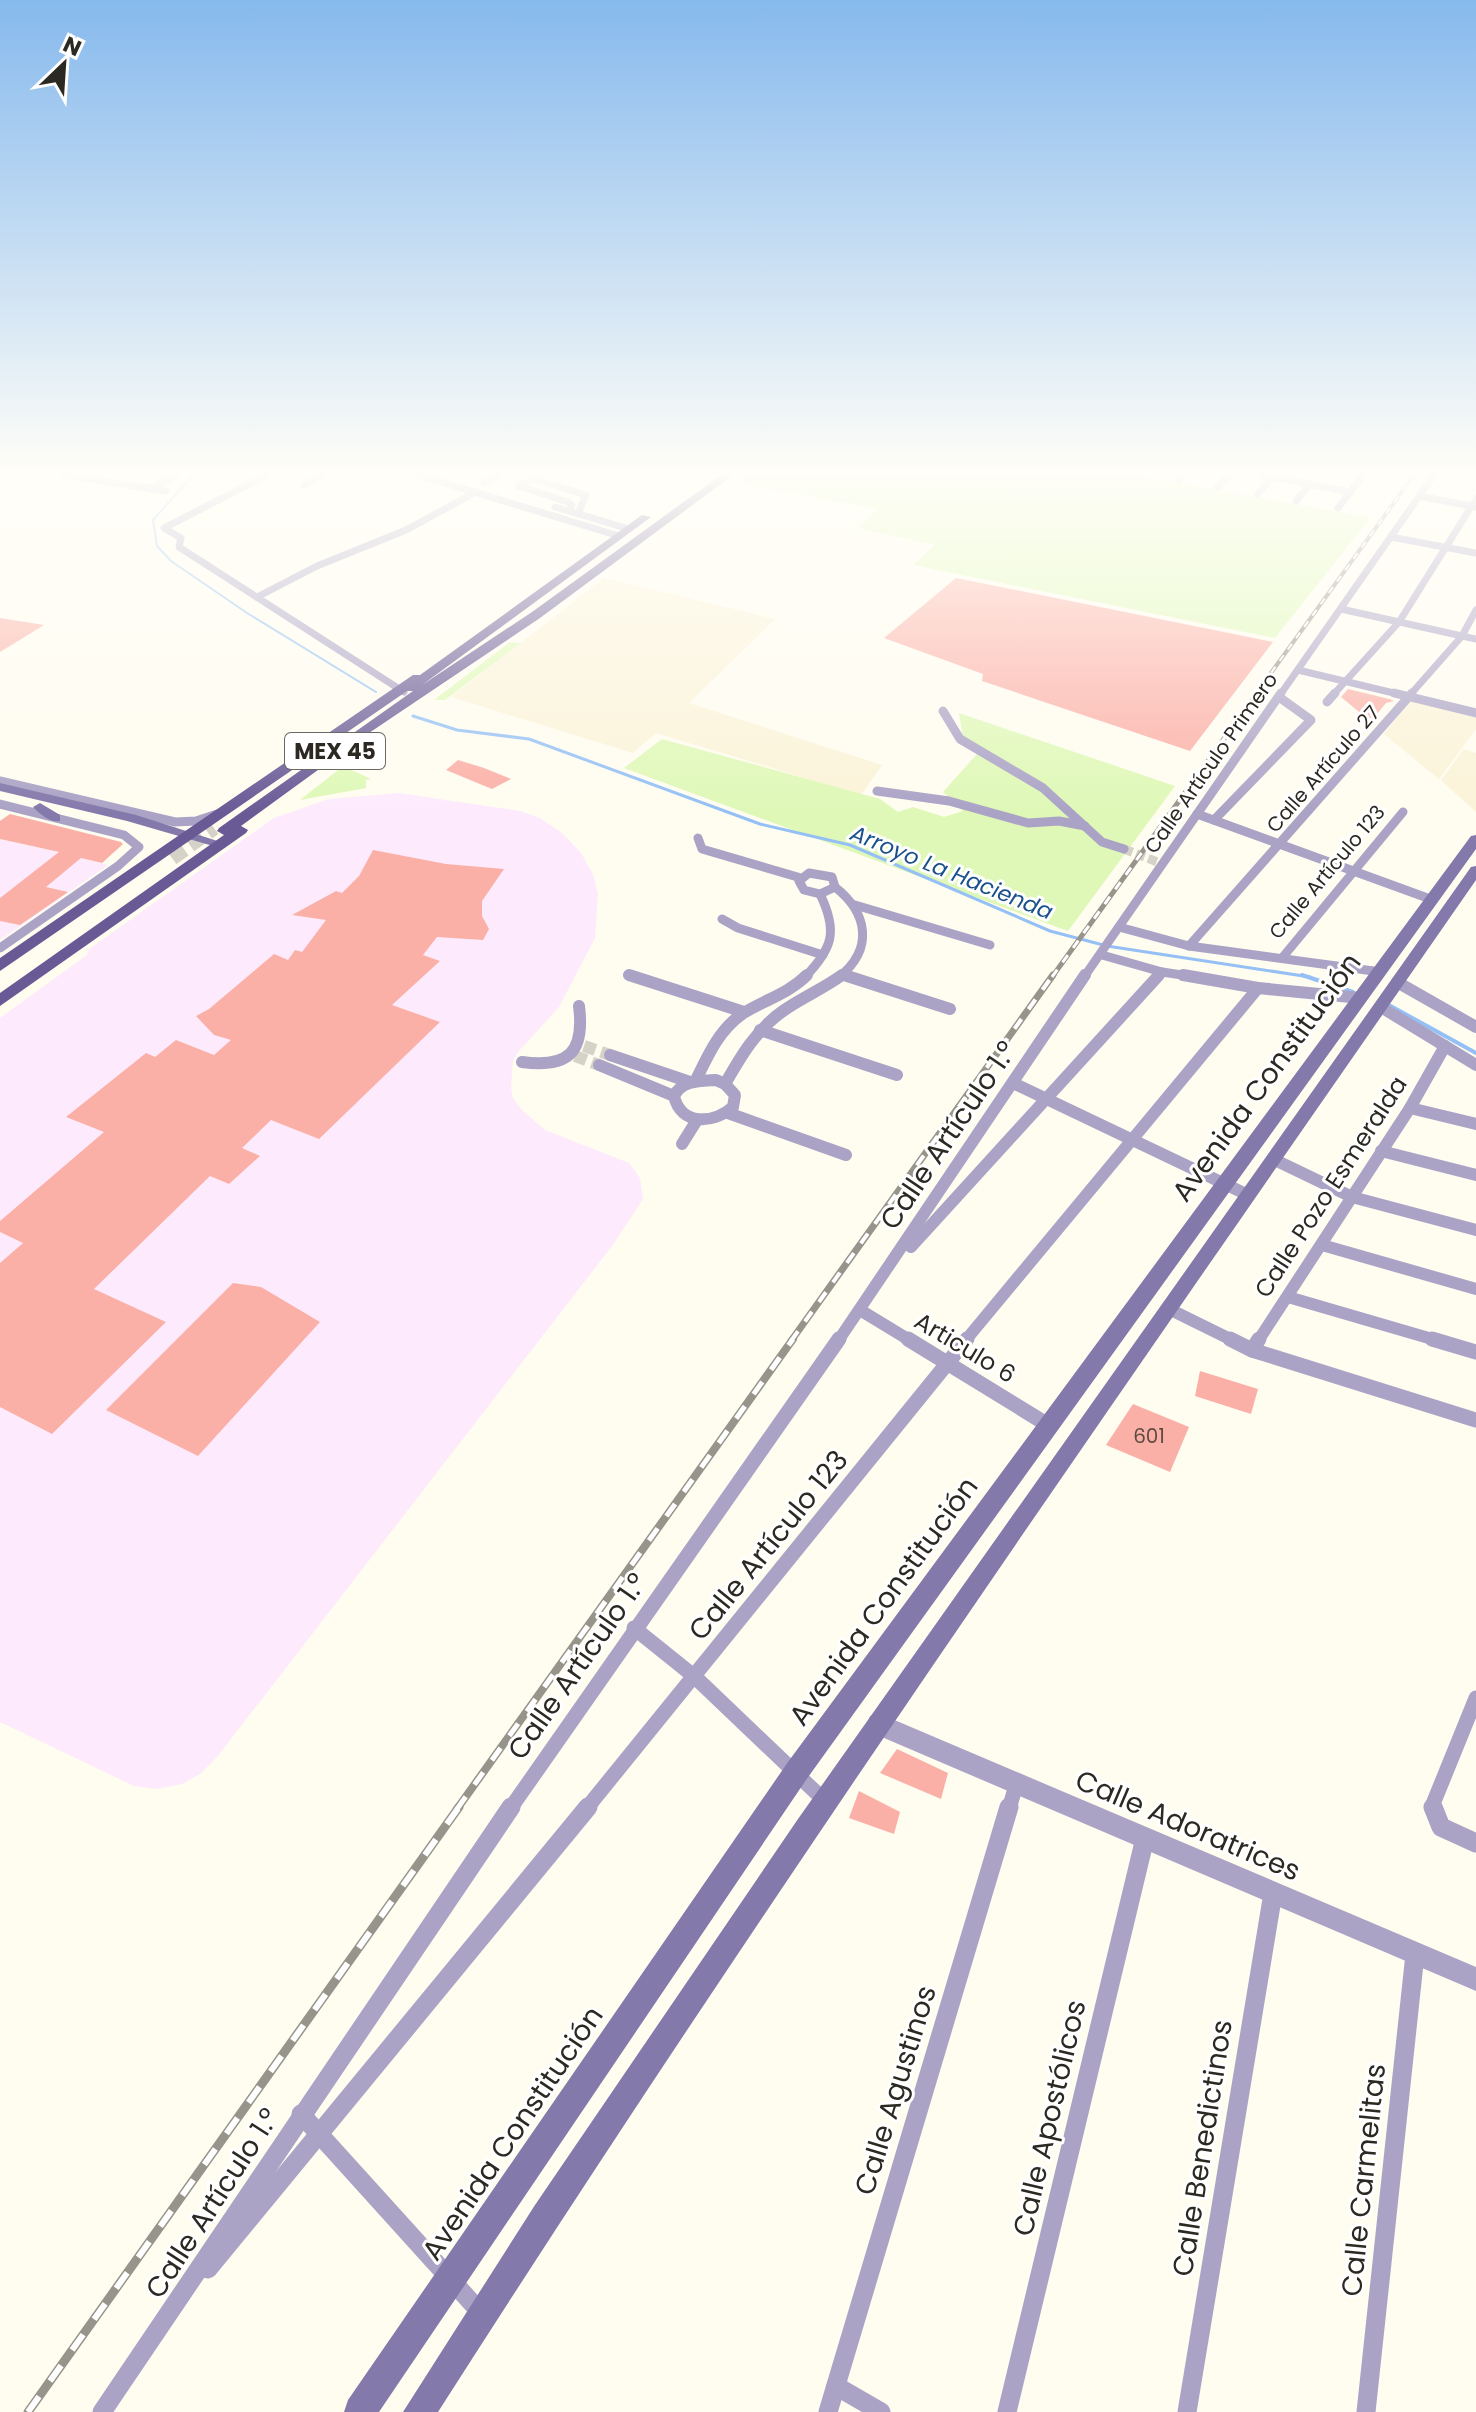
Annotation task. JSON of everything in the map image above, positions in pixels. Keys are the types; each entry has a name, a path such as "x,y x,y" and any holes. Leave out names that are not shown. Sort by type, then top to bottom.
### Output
{"main road":[{"path":"0,989 180,849 220,813 401,691 546,588"},
{"path":"0,989 385,726 572,588"},
{"name":"MEX 45","path":"217,839 401,691"},
{"path":"0,784 19,792 127,815 180,849"},
{"path":"19,792 35,790"},
{"path":"0,797 180,849"},
{"path":"40,807 55,818"},
{"path":"0,966 117,884 180,849 217,839"},
{"name":"Avenida Constitución","path":"419,2412 712,1963 1273,1159 1433,900 1476,839"},
{"name":"Avenida Constitución","path":"360,2412 797,1771 1048,1425 1224,1183 1475,875"},
{"path":"66,903 117,884"}],"street":[{"path":"242,588 401,691"},
{"path":"257,597 275,588"},
{"name":"Calle Artículo Primero","path":"1103,952 1356,588"},
{"path":"1327,702 1399,622 1421,588"},
{"path":"1341,609 1476,639"},
{"name":"Calle Artículo 27","path":"1189,946 1462,636 1476,610"},
{"path":"1298,670 1476,713"},
{"path":"1214,820 1311,720 1279,697"},
{"path":"943,711 960,739 1043,788 1102,842 1124,849"},
{"path":"1228,770 1253,779"},
{"path":"0,784 35,790 127,815 175,822 196,821 220,813"},
{"path":"877,791 949,801 1028,823 1059,821 1087,826"},
{"path":"0,804 124,835 135,841 139,850 0,948"},
{"name":"Calle Artículo 123","path":"1282,958 1403,812"},
{"path":"1197,814 1433,900"},
{"path":"698,838 702,849 801,878 816,872 827,875 835,880 835,887 860,912 863,937 855,958 843,975 801,998 746,1044 725,1084"},
{"path":"801,878 800,887 820,894 835,887"},
{"path":"610,1055 693,1081 725,1084 735,1095 736,1101 728,1113 719,1118 697,1120 679,1111 674,1096 677,1090 693,1081 727,1027 744,1012 789,990 823,955 832,934 831,918 820,894"},
{"path":"855,905 990,945"},
{"path":"722,919 738,928 823,955"},
{"path":"1119,927 1189,946 1282,958 1474,1022"},
{"path":"1103,952 1162,972 1258,988 1379,991 1445,1046 1476,1065"},
{"name":"Calle Artículo 1.º","path":"102,2412 168,2318 301,2114 634,1628 884,1276 1103,952"},
{"path":"884,1276 1162,972"},
{"path":"628,975 744,1012"},
{"path":"843,975 950,1009"},
{"name":"Calle Artículo 123","path":"168,2318 695,1677 948,1362 1258,988"},
{"path":"789,990 801,998"},
{"path":"527,1064 549,1064 578,1050 583,1035 579,1006"},
{"path":"760,1030 897,1075"},
{"name":"Calle Pozo Esmeralda","path":"1252,1350 1410,1108 1445,1046"},
{"path":"599,1065 674,1096"},
{"path":"1015,1084 1248,1195"},
{"path":"1410,1108 1476,1124"},
{"path":"728,1113 846,1155"},
{"path":"682,1144 697,1120"},
{"path":"1381,1151 1476,1175"},
{"path":"1273,1159 1352,1197 1476,1230"},
{"path":"1322,1245 1476,1289"},
{"path":"1288,1297 1476,1352"},
{"path":"1167,1308 1252,1350 1476,1420"},
{"name":"Articulo 6","path":"860,1310 1048,1425"},
{"path":"634,1628 695,1677 825,1801"},
{"path":"1476,1698 1470,1731 1433,1804 1438,1827 1476,1843"},
{"name":"Calle Adoratrices","path":"878,1724 1476,1979"},
{"name":"Calle Agustinos","path":"828,2412 1016,1785"},
{"name":"Calle Apostólicos","path":"1007,2412 1145,1838"},
{"name":"Calle Benedictinos","path":"1187,2412 1273,1893"},
{"name":"Calle Carmelitas","path":"1366,2412 1415,1954"},
{"path":"301,2114 482,2313"},
{"path":"836,2386 881,2412"}],"shaded area":[{"path":"592,588 644,588 775,619 689,703 882,765 861,795 656,733 633,753 451,697"},
{"path":"1411,700 1476,715 1476,729 1439,779 1384,734"},
{"path":"1464,749 1476,753 1476,812 1441,780"},
{"path":"399,793 520,811 540,818 562,833 581,853 593,874 598,894 595,938 559,1007 518,1052 513,1061 511,1087 513,1098 522,1110 545,1130 629,1163 640,1178 643,1199 612,1246 217,1757 200,1774 182,1784 157,1789 134,1786 0,1722 0,1018 87,955 89,949 274,818 329,799"},
{"path":"0,839 71,855 108,865 0,940"}],"green space":[{"path":"1025,588 1315,588 1275,638"},
{"path":"510,642 521,643 445,700 434,700"},
{"path":"959,713 1175,786 1068,931 624,768 662,739 880,799 898,812 913,807 944,817 963,811 943,792 977,754 963,738"},
{"path":"347,763 349,769 371,779 366,780 366,788 300,800"}],"building":[{"path":"945,588 1003,588 1273,642 1190,751 982,681 983,674 884,638"},
{"path":"0,618 44,625 0,652"},
{"path":"1348,689 1394,701 1386,703 1373,719 1364,716 1341,697"},
{"path":"458,760 511,779 492,789 446,770"},
{"path":"10,814 123,844 102,863 81,858 46,887 68,892 20,925 0,921 0,898 59,852 0,839 0,821"},
{"path":"373,850 446,864 504,869 482,901 482,916 489,929 483,940 437,937 423,955 440,961 392,1005 440,1022 319,1139 271,1120 242,1148 260,1156 229,1184 210,1176 94,1289 166,1322 52,1434 0,1407 0,1263 23,1243 0,1232 0,1221 104,1132 66,1117 146,1053 155,1057 176,1040 214,1055 231,1040 214,1035 196,1016 209,1009 274,954 288,960 295,950 302,952 326,920 292,915 336,891 342,893 359,876"},
{"path":"233,1283 261,1287 320,1322 198,1456 106,1410"},
{"path":"1200,1371 1258,1389 1251,1414 1195,1396"},
{"path":"1133,1404 1189,1427 1170,1472 1106,1445"},
{"path":"897,1749 948,1773 941,1799 880,1773"},
{"path":"859,1791 900,1812 894,1834 849,1818"}],"waterway":[{"name":"Arroyo La Hacienda","path":"210,588 376,692"},
{"name":"Arroyo La Hacienda","path":"413,716 457,730 529,739 760,824 850,845 1050,931 1107,946 1306,976"},
{"name":"Arroyo La Hacienda","path":"1302,975 1306,976"},
{"name":"Arroyo La Hacienda","path":"1306,976 1353,992"},
{"name":"Arroyo La Hacienda","path":"1387,1004 1476,1053"}],"tunnel":[{"path":"172,858 214,828"},
{"path":"1124,849 1160,863"},
{"path":"584,1046 610,1055"},
{"path":"575,1056 599,1065"}],"railway":[{"path":"1255,695 1333,588"},
{"path":"1052,977 1257,693"},
{"path":"791,1341 1053,975"},
{"path":"457,1809 793,1339"},
{"path":"28,2412 459,1807"}]}
